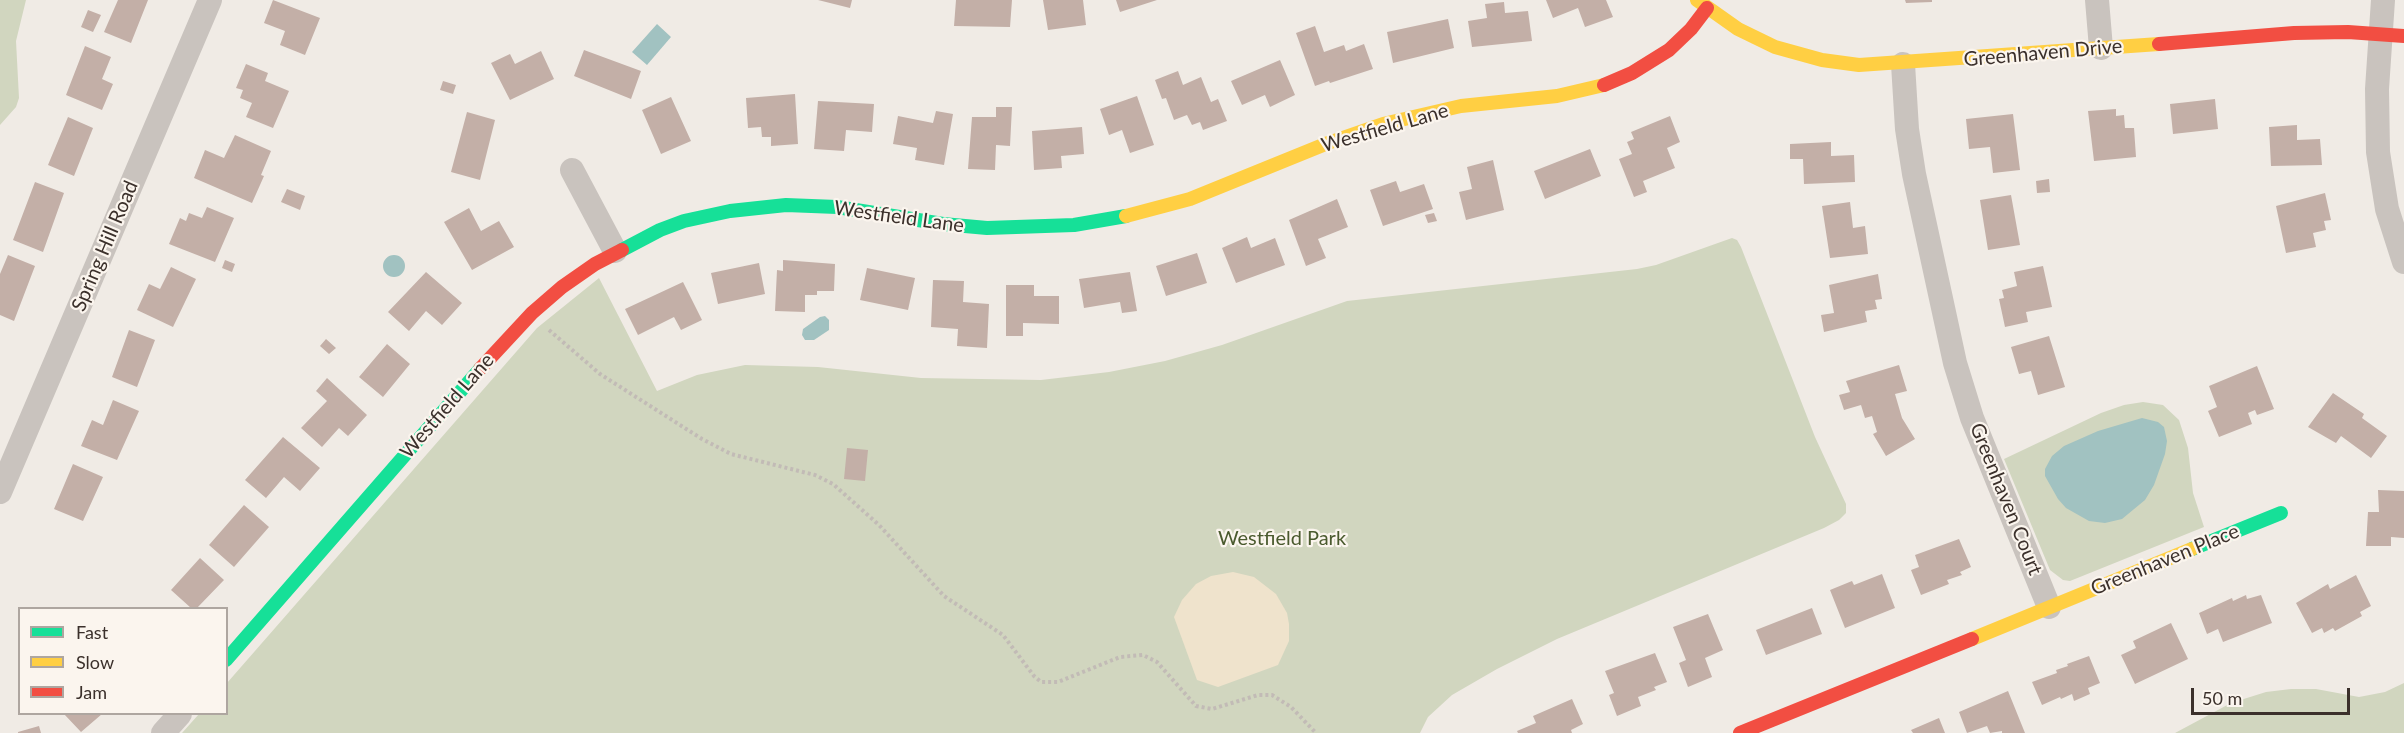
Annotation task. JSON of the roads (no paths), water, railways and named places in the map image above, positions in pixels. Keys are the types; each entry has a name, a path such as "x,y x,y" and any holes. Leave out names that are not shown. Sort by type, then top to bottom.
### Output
{"street":[{"name":"Spring Hill Road","path":"0,492 210,0"},
{"path":"2097,0 2101,48"},
{"path":"2383,0 2392,35 2377,107 2380,166 2389,216 2404,262"},
{"name":"Greenhaven Drive","path":"1702,4 1756,39 1794,54 1845,64 1903,64 2294,33 2392,35"},
{"name":"Westfield Lane","path":"228,658 493,354 532,313 573,279 615,251 660,230 684,221 730,211 771,206 837,207 943,224 987,228 1074,225 1134,215 1190,199 1346,136 1404,118 1479,103 1557,96 1602,86 1632,73 1661,56 1684,36 1702,4"},
{"name":"Greenhaven Court","path":"1903,64 1914,174 1955,363 1982,442 2049,607"},
{"path":"572,170 615,251"},
{"name":"Greenhaven Place","path":"2049,607 2281,513"},
{"path":"1740,733 2049,607"},
{"path":"163,733 179,715"}],"water":[{"path":"657,24 671,37 647,65 632,52"},
{"path":"394,255 402,258 405,266 402,274 394,277 386,274 383,266 386,258"},
{"path":"825,316 829,320 829,330 814,340 805,340 802,335 803,329"},
{"path":"2142,418 2158,422 2164,427 2167,441 2154,485 2145,500 2122,519 2105,523 2089,521 2066,508 2045,476 2045,469 2052,456 2064,446 2098,431"}],"park label":[{"name":"Westfield Park","path":"1282,539"}]}
